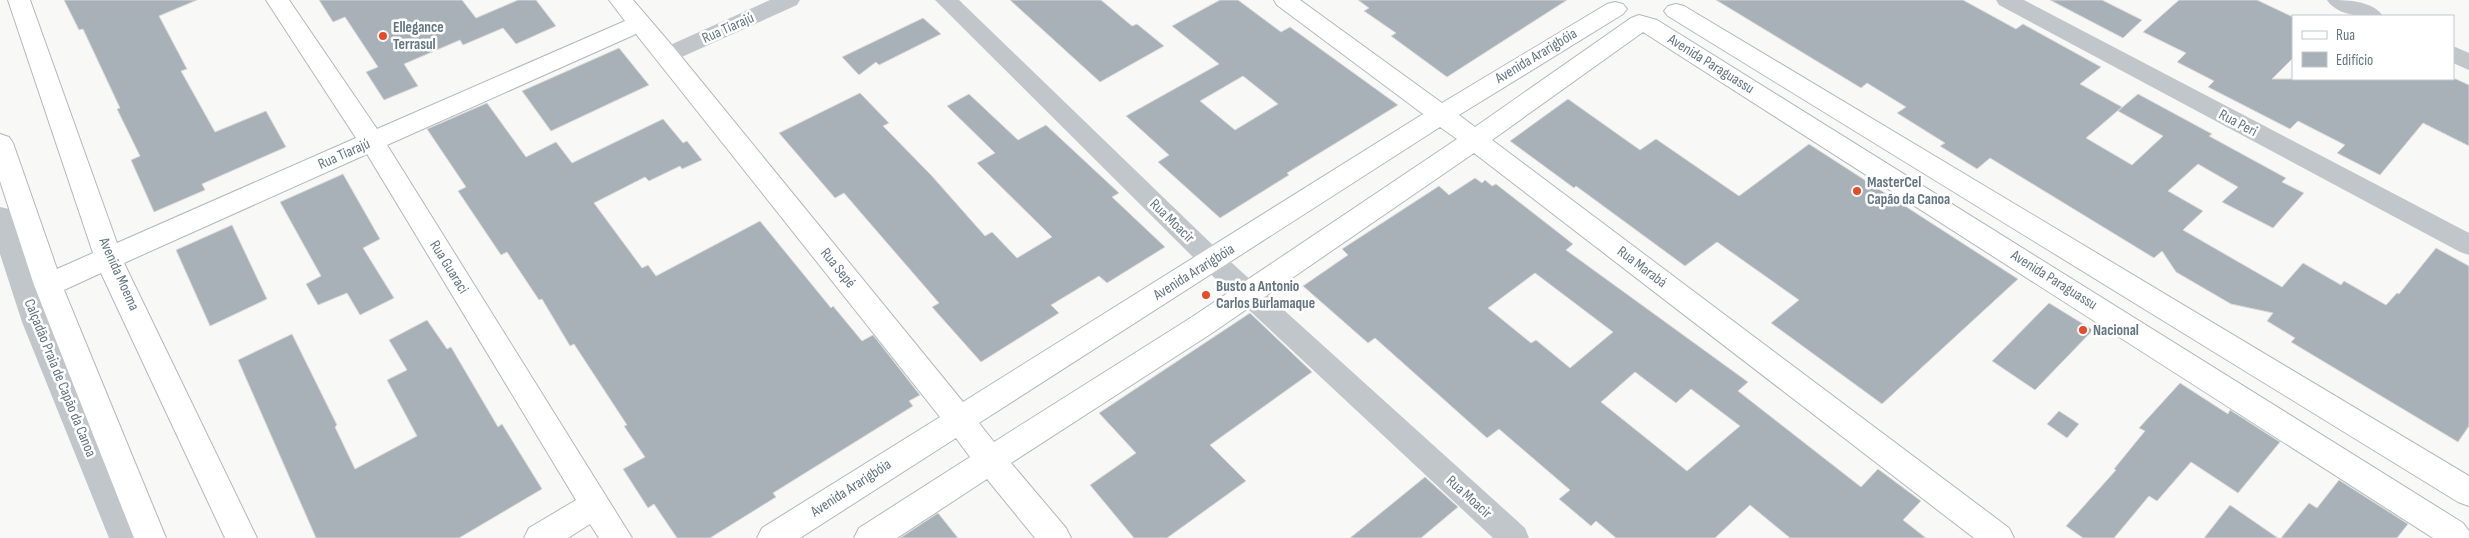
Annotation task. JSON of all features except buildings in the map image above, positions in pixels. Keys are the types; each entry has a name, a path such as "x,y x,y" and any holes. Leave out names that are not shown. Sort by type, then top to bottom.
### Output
{"street":[{"name":"Avenida Moema","path":"19,0 110,260 241,538"},
{"name":"Rua Guaraci","path":"277,0 372,142 616,538"},
{"name":"Rua Sepé","path":"620,0 667,55 989,459 1055,538"},
{"name":"Rua Tiarajú","path":"667,55 789,0"},
{"name":"Rua Moacir","path":"946,0 1212,261 1514,538"},
{"name":"Rua Marabá","path":"1285,0 1475,140 1998,538"},
{"name":"Rua Peri","path":"2007,0 2469,245"},
{"path":"2338,0 2370,15"},
{"name":"Avenida Ararigbóia","path":"773,538 1614,4"},
{"name":"Avenida Paraguassu","path":"1614,4 1621,15 1644,24 2452,536"},
{"name":"Avenida Ararigbóia","path":"870,538 989,459 1249,295 1644,24 1667,21 1676,4"},
{"name":"Avenida Paraguassu","path":"1676,4 2469,492"},
{"name":"Rua Tiarajú","path":"48,285 110,260 640,23"},
{"path":"2454,54 2469,62"},
{"path":"0,143 48,285 150,538"},
{"name":"Calçadão Praia de Capão da Canoa","path":"0,216 36,322 124,538"},
{"path":"2452,536 2447,518 2451,506 2463,499 2469,499"},
{"path":"540,538 595,505"}],"place":[{"name":"Ellegance Terrasul","path":"383,36"},
{"name":"MasterCel Capão da Canoa","path":"1857,191"},
{"name":"Busto a Antonio Carlos Burlamaque","path":"1206,295"},
{"name":"Nacional","path":"2083,330"}]}
